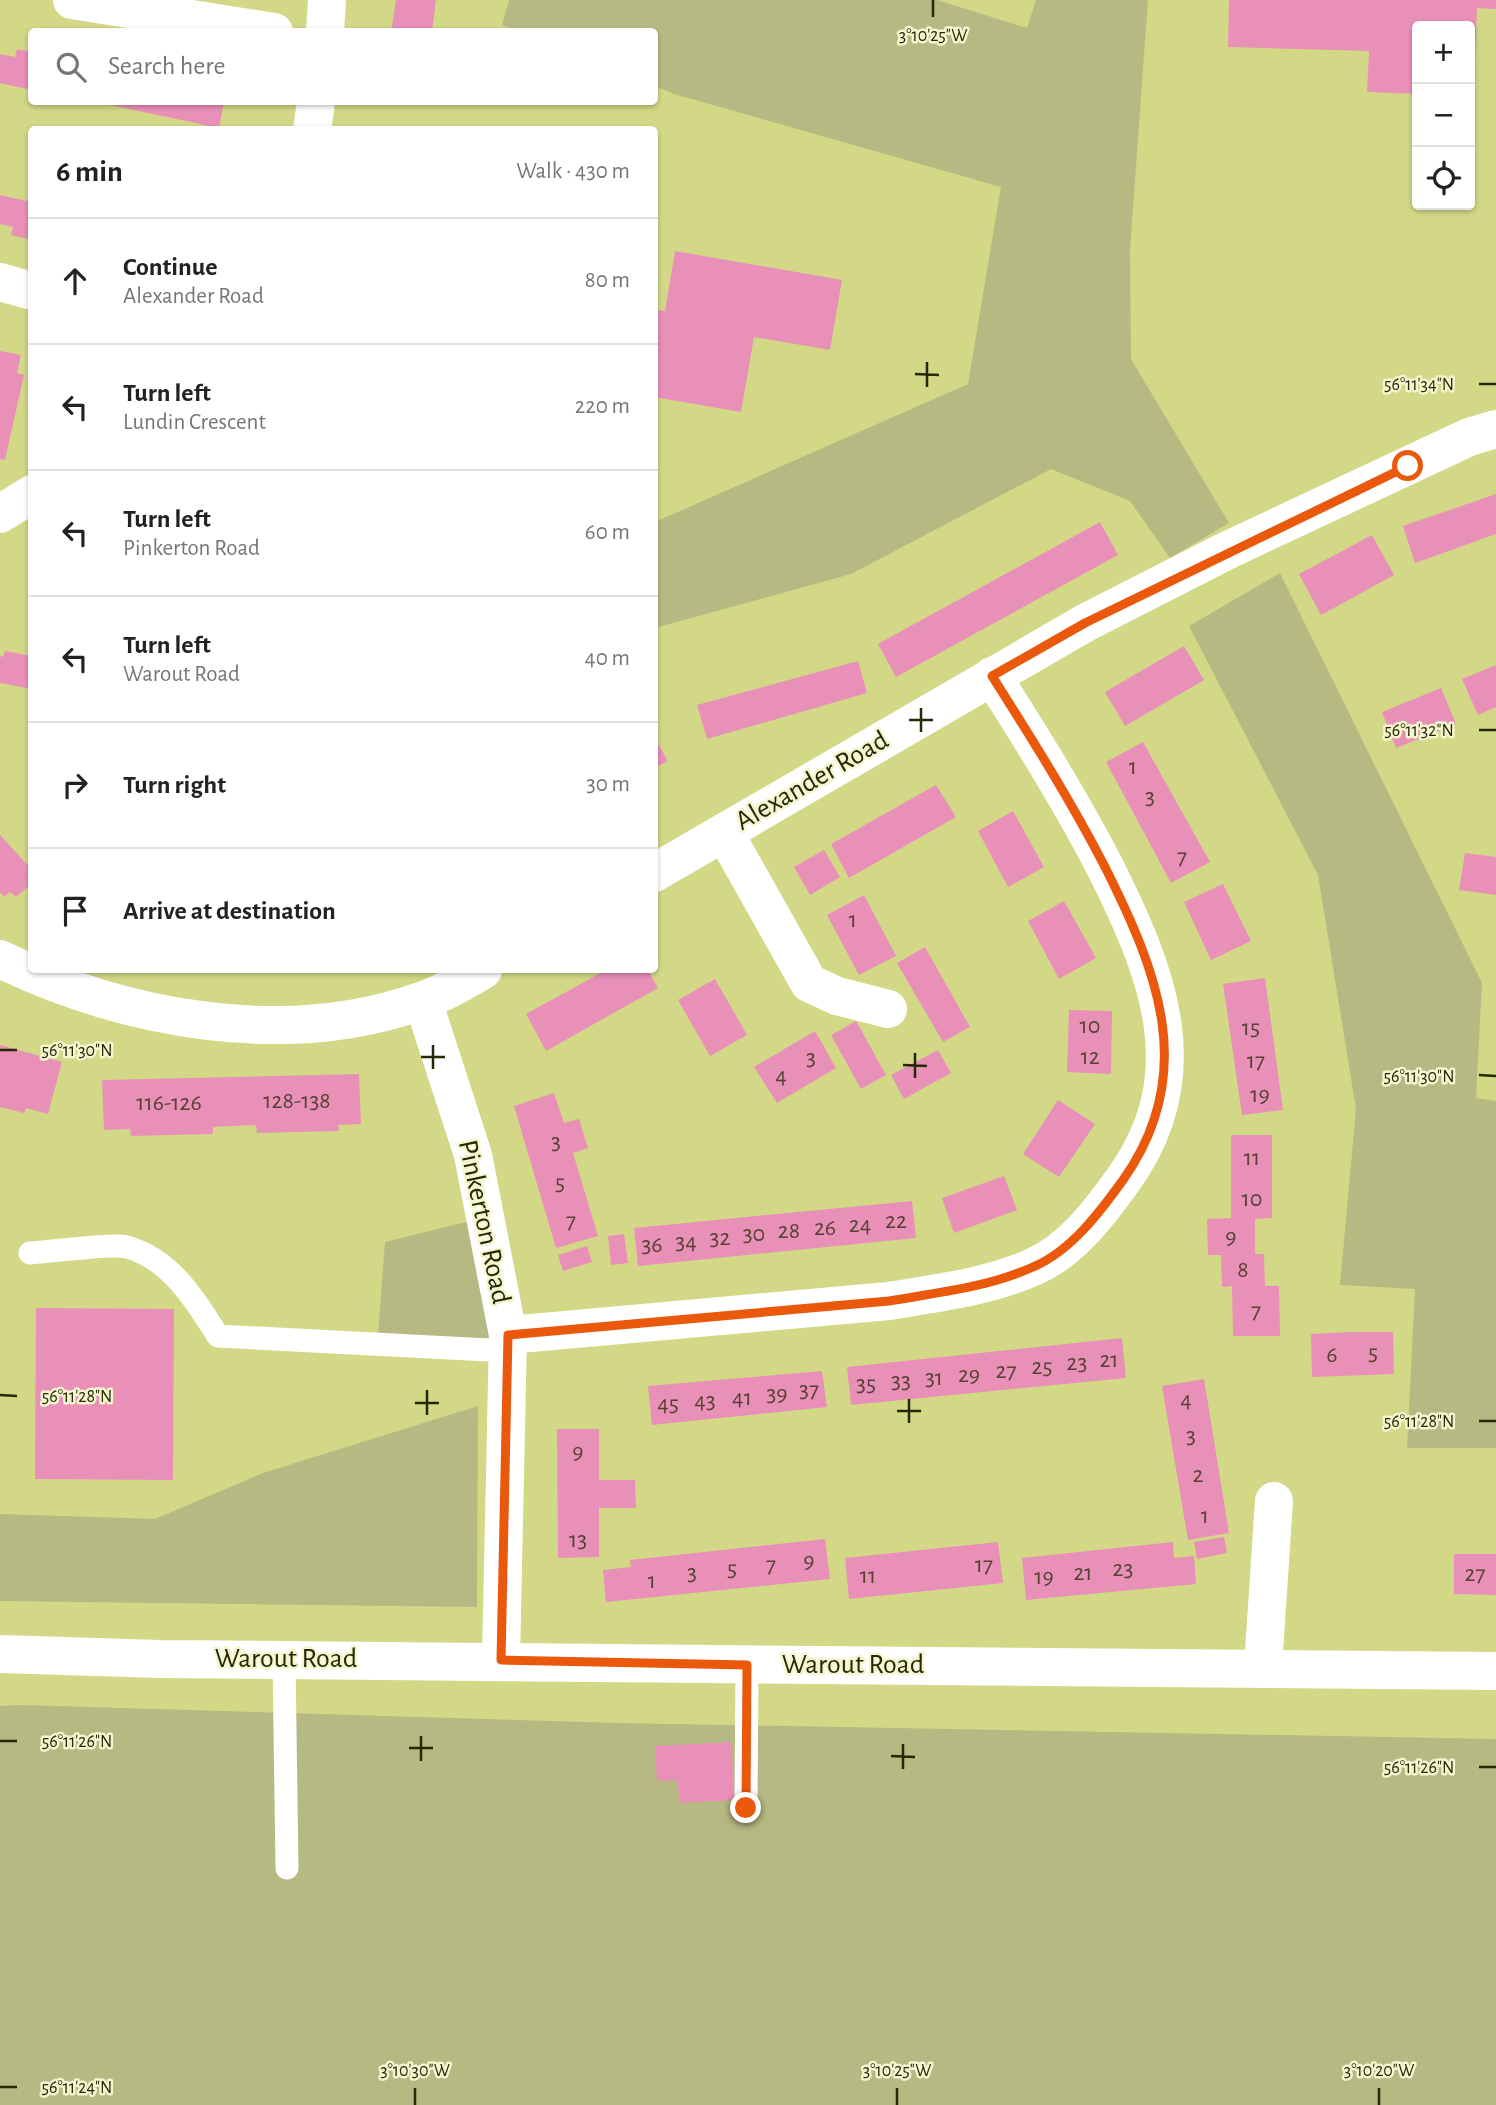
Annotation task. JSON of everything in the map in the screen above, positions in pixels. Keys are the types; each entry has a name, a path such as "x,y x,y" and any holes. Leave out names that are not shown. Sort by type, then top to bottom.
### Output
{"street":[{"path":"72,0 249,28"},
{"path":"326,28 327,0"},
{"path":"313,126 316,105"},
{"path":"0,282 28,290"},
{"name":"Alexander Road","path":"658,871 1085,623 1228,550 1469,437 1496,429"},
{"path":"0,514 28,496"},
{"path":"508,1343 889,1301 949,1291 1033,1267 1069,1242 1111,1197 1146,1141 1158,1104 1165,1067 1164,1027 1157,987 1144,948 1070,799 992,676"},
{"path":"724,832 809,983 837,996 888,1009"},
{"path":"0,958 28,970"},
{"path":"34,973 77,992 175,1015 239,1024 311,1024 376,1014 423,1001 477,973"},
{"name":"Pinkerton Road","path":"423,1001 473,1155 508,1343 501,1660"},
{"path":"1264,1667 1274,1501"},
{"name":"Warout Road","path":"0,1654 284,1660 1496,1671"}],"lane":[{"path":"30,1253 126,1247 163,1266 190,1292 218,1336 508,1343"},
{"path":"284,1660 287,1868"},
{"path":"746,1808 747,1665"}],"green space":[{"path":"509,0 937,0 1027,28 1036,0 1148,0 1130,250 1131,359 1229,523 1170,558 1130,501 1051,469 851,574 658,627 658,521 968,384 1001,187 658,87 658,28 509,28 502,25"},
{"path":"1280,573 1482,983 1476,1098 1496,1101 1496,1448 1407,1448 1415,1289 1340,1285 1356,1109 1318,875 1189,626"},
{"path":"478,1219 489,1338 378,1336 385,1242"},
{"path":"478,1406 477,1607 0,1601 0,1514 155,1519 263,1473"},
{"path":"0,1706 620,1723 1496,1739 1496,2105 0,2105"}],"building":[{"path":"396,0 436,0 432,28 392,28"},
{"path":"1229,0 1496,0 1496,9 1477,8 1475,66 1475,21 1412,21 1412,94 1367,92 1369,51 1228,47"},
{"path":"17,49 28,51 28,89 0,83 0,54 15,57"},
{"path":"110,105 223,105 219,126"},
{"path":"0,195 28,201 28,239 11,235 13,227 0,224"},
{"path":"675,251 842,280 830,350 754,337 741,412 658,398 658,310 665,311"},
{"path":"0,351 21,355 17,373 24,375 5,460 0,459"},
{"path":"1496,494 1496,534 1415,563 1403,526"},
{"path":"1100,522 1118,555 896,677 878,644"},
{"path":"1372,535 1394,575 1321,615 1299,574"},
{"path":"1184,646 1204,680 1125,726 1105,692"},
{"path":"5,651 28,655 28,688 0,683 0,656 3,657"},
{"path":"858,661 867,693 707,739 697,705"},
{"path":"1496,665 1496,707 1478,715 1462,679"},
{"path":"1441,688 1456,724 1396,748 1382,712"},
{"path":"1143,742 1210,862 1171,883 1106,762"},
{"path":"658,744 668,761 658,766"},
{"path":"936,785 956,817 849,878 831,844"},
{"path":"1013,811 1044,867 1008,887 978,831"},
{"path":"0,835 28,866 28,886 16,897 10,892 4,897 0,892"},
{"path":"824,850 840,877 810,895 794,867"},
{"path":"1465,853 1496,857 1496,895 1459,890"},
{"path":"1223,884 1251,941 1211,960 1184,902"},
{"path":"864,895 896,956 859,975 827,915"},
{"path":"1064,901 1096,958 1059,979 1028,921"},
{"path":"925,947 970,1027 943,1042 897,963"},
{"path":"601,973 650,973 658,988 546,1051 526,1014"},
{"path":"1265,978 1283,1110 1242,1115 1223,984"},
{"path":"715,979 747,1035 710,1056 678,1000"},
{"path":"1069,1010 1112,1011 1111,1074 1067,1072"},
{"path":"856,1021 886,1075 861,1089 831,1035"},
{"path":"815,1031 836,1068 777,1103 754,1067"},
{"path":"0,1045 62,1062 48,1114 26,1108 24,1113 0,1107"},
{"path":"938,1050 951,1073 904,1099 891,1075"},
{"path":"359,1074 361,1124 338,1125 339,1131 257,1133 256,1125 213,1127 213,1134 131,1136 130,1129 104,1130 102,1080"},
{"path":"554,1093 564,1123 579,1119 588,1148 573,1153 598,1236 556,1248 514,1106"},
{"path":"1058,1100 1095,1124 1059,1177 1023,1154"},
{"path":"1231,1135 1272,1135 1272,1218 1255,1219 1255,1254 1264,1254 1265,1286 1279,1286 1280,1336 1233,1336 1232,1286 1222,1287 1221,1255 1208,1255 1207,1219 1231,1218"},
{"path":"1004,1176 1017,1210 954,1233 942,1198"},
{"path":"912,1201 916,1238 638,1266 634,1228"},
{"path":"624,1234 628,1263 611,1265 608,1236"},
{"path":"587,1246 592,1262 563,1271 558,1255"},
{"path":"36,1308 174,1309 173,1480 35,1479"},
{"path":"1393,1332 1394,1374 1312,1377 1311,1334"},
{"path":"1122,1338 1126,1378 851,1405 847,1367"},
{"path":"822,1371 827,1407 652,1425 648,1386"},
{"path":"1204,1379 1229,1533 1188,1540 1162,1386"},
{"path":"557,1429 599,1429 599,1480 635,1480 636,1508 599,1508 599,1557 558,1558"},
{"path":"1224,1537 1227,1553 1197,1559 1194,1542"},
{"path":"825,1539 830,1579 606,1602 603,1570 631,1567 630,1560"},
{"path":"998,1542 1003,1583 849,1599 845,1558"},
{"path":"1173,1542 1174,1558 1194,1556 1196,1584 1026,1600 1022,1558"},
{"path":"1454,1554 1496,1554 1496,1595 1454,1594"},
{"path":"731,1742 735,1800 679,1803 678,1780 657,1781 655,1746"}],"route":[{"path":"746,1808 747,1665 501,1660 508,1335 889,1301 949,1291 1033,1267 1069,1242 1087,1225 1127,1174 1146,1141 1158,1104 1165,1067 1164,1027 1157,987 1144,948 1119,895 1070,799 992,676 1085,623 1228,550 1408,466"}]}
